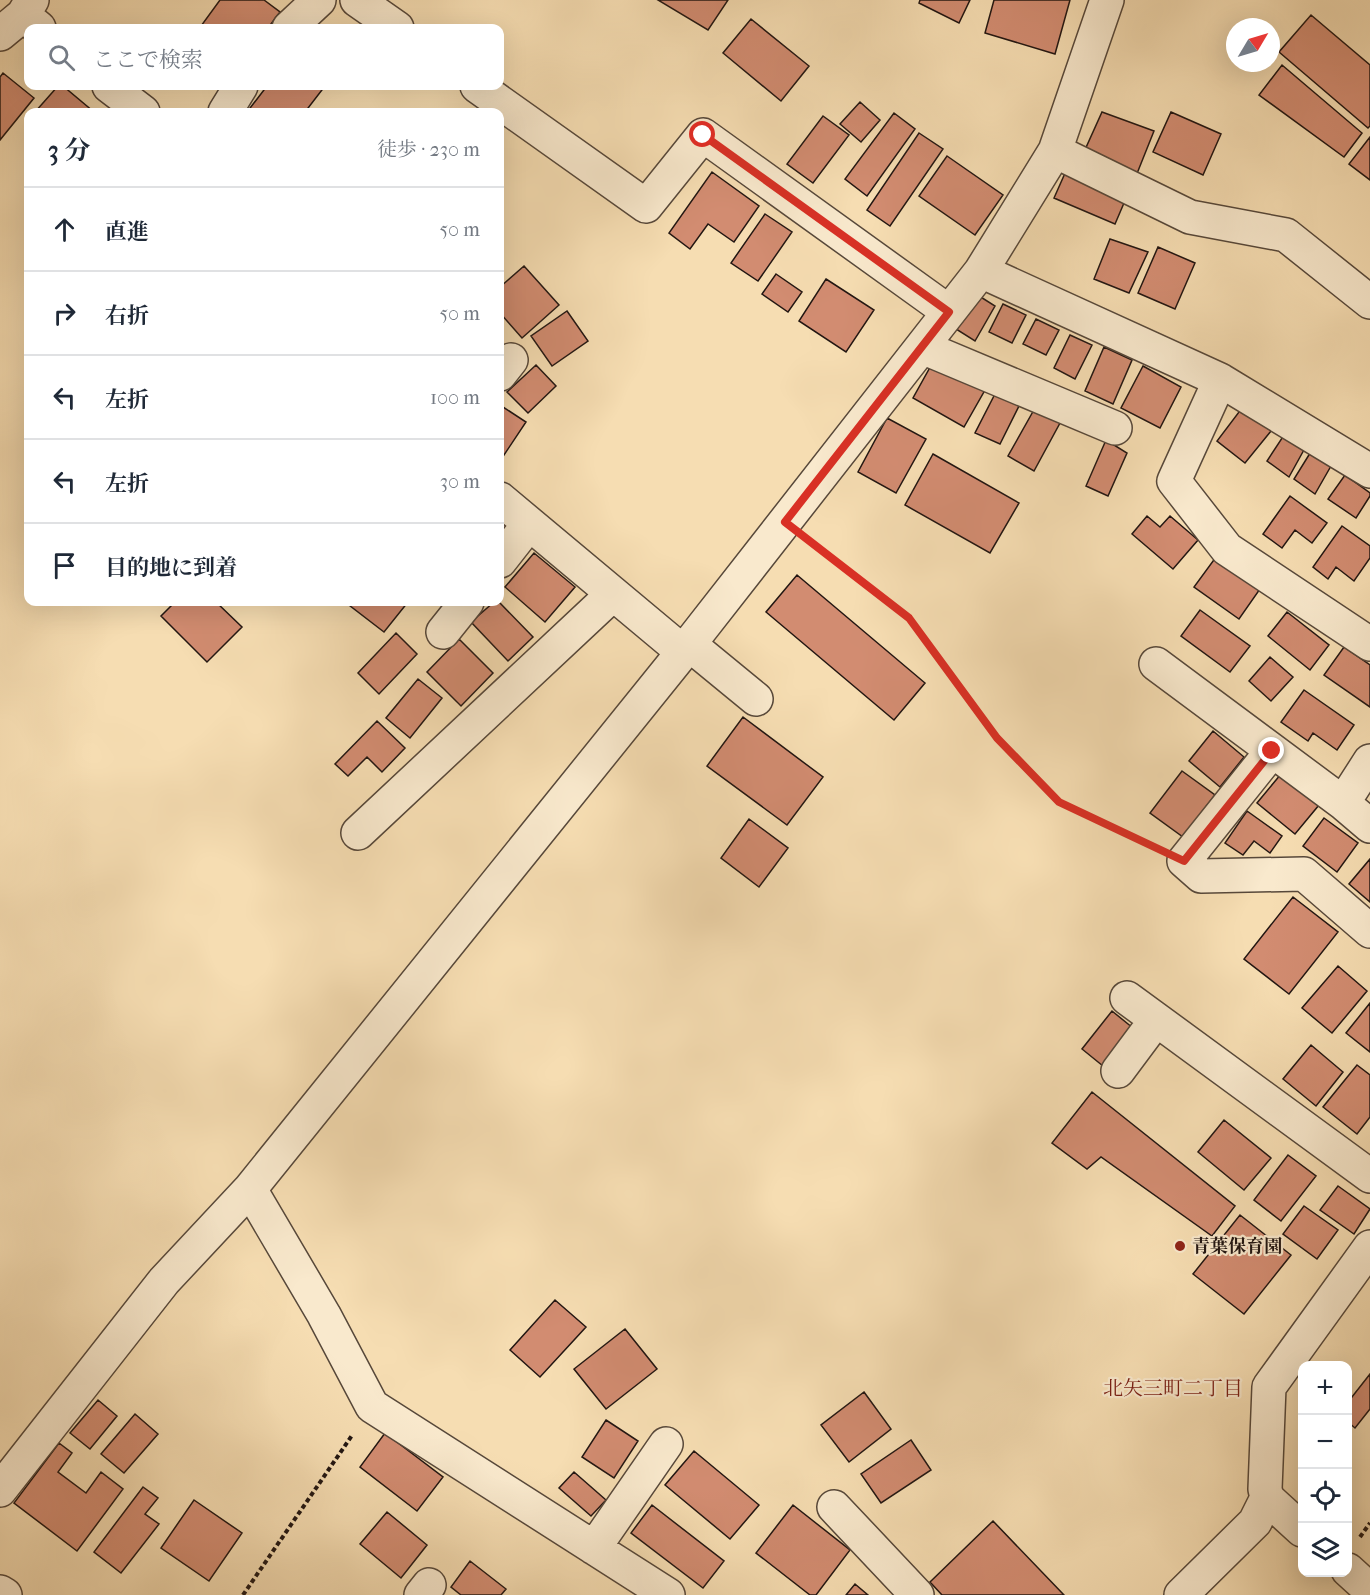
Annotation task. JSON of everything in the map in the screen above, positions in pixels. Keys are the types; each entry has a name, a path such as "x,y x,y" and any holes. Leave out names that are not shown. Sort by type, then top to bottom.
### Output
{"street":[{"path":"293,24 319,0"},
{"path":"357,0 391,24"},
{"path":"0,1490 164,1281 250,1189 686,648 981,271 1055,151 1107,0"},
{"path":"115,90 138,108"},
{"path":"227,108 239,90"},
{"path":"483,90 646,206 703,135 949,312"},
{"path":"1055,151 1190,217 1286,236 1370,302"},
{"path":"981,271 1220,380 1370,471"},
{"path":"922,347 1115,428"},
{"path":"1220,380 1174,481 1227,549 1370,645"},
{"path":"504,502 613,594 756,699"},
{"path":"504,556 529,524"},
{"path":"358,833 613,594"},
{"path":"443,632 464,606"},
{"path":"1156,664 1343,803 1370,826"},
{"path":"1272,751 1184,861 1201,876 1304,874 1370,931"},
{"path":"1343,803 1370,761"},
{"path":"1127,998 1370,1176"},
{"path":"1118,1071 1156,1020"},
{"path":"250,1189 324,1315 372,1406 668,1595"},
{"path":"1298,1526 1267,1498 1265,1489 1269,1387 1370,1247"},
{"path":"594,1548 666,1444"},
{"path":"1181,1595 1256,1522 1267,1498"},
{"path":"834,1507 917,1595"},
{"path":"1352,1574 1370,1590"},
{"path":"0,1592 5,1595"}],"path":[{"path":"785,522 909,618 997,738 1059,802 1184,861"},
{"path":"243,1595 372,1406"}],"building":[{"path":"220,0 264,0 280,12 271,24 202,24"},
{"path":"658,0 728,0 708,30"},
{"path":"920,0 970,0 959,23 919,3"},
{"path":"994,0 1070,0 1055,54 985,33"},
{"path":"1311,15 1370,65 1370,126 1368,128 1280,51"},
{"path":"751,19 809,66 781,101 723,53"},
{"path":"1282,65 1362,133 1344,157 1259,95 1277,72 1280,72"},
{"path":"3,73 34,98 0,140 0,77"},
{"path":"54,90 68,90 89,108 39,108"},
{"path":"264,90 322,90 308,108 250,108"},
{"path":"860,102 880,120 861,142 840,124"},
{"path":"1102,112 1154,131 1136,176 1084,152"},
{"path":"1171,112 1221,134 1203,175 1153,152"},
{"path":"894,113 915,129 867,196 845,179"},
{"path":"823,116 849,135 813,183 787,164"},
{"path":"919,133 943,149 890,226 867,210"},
{"path":"1370,137 1370,180 1349,164"},
{"path":"947,156 1003,195 975,235 919,196"},
{"path":"1066,171 1127,196 1115,224 1054,198"},
{"path":"712,172 759,206 734,242 708,224 690,249 669,233"},
{"path":"765,214 792,232 758,281 731,263"},
{"path":"1110,239 1148,252 1129,293 1094,279"},
{"path":"1158,247 1195,263 1175,309 1138,293"},
{"path":"524,266 559,305 522,338 504,318 504,284"},
{"path":"776,274 802,292 788,312 762,294"},
{"path":"826,279 874,310 846,352 799,321"},
{"path":"976,294 995,306 975,341 956,329"},
{"path":"1003,304 1026,315 1012,343 989,332"},
{"path":"567,311 588,341 552,366 531,336"},
{"path":"1036,319 1059,330 1046,355 1023,344"},
{"path":"1070,335 1092,345 1075,379 1054,368"},
{"path":"1104,347 1132,360 1113,404 1085,391"},
{"path":"933,362 985,390 964,427 913,398"},
{"path":"536,365 556,386 528,413 507,392"},
{"path":"1143,366 1181,387 1160,428 1121,408"},
{"path":"996,392 1020,404 1000,444 975,433"},
{"path":"504,408 526,422 504,455"},
{"path":"1035,408 1060,423 1034,471 1008,456"},
{"path":"1242,408 1271,431 1245,463 1217,441"},
{"path":"887,418 926,439 896,493 858,472"},
{"path":"1286,432 1305,448 1289,477 1267,461"},
{"path":"1106,440 1127,453 1108,496 1086,486"},
{"path":"1312,450 1331,466 1315,494 1294,479"},
{"path":"933,454 1019,503 990,553 905,505"},
{"path":"1345,475 1370,493 1356,518 1328,499"},
{"path":"1290,496 1327,523 1312,543 1295,530 1282,548 1263,534"},
{"path":"1147,516 1160,527 1170,516 1198,540 1173,569 1132,534"},
{"path":"1342,526 1370,546 1370,558 1354,581 1336,567 1328,579 1313,567"},
{"path":"534,553 575,587 545,622 505,587"},
{"path":"1216,557 1260,589 1239,619 1194,587"},
{"path":"797,575 925,683 894,720 766,612"},
{"path":"171,606 220,606 242,627 207,662 161,616"},
{"path":"350,606 405,606 384,632"},
{"path":"489,606 503,606 533,637 508,661 471,622"},
{"path":"1200,610 1250,646 1230,672 1181,636"},
{"path":"1287,612 1329,645 1310,670 1268,636"},
{"path":"396,633 417,654 379,694 358,673"},
{"path":"459,639 493,673 461,706 427,672"},
{"path":"1344,647 1370,665 1370,707 1324,675"},
{"path":"1270,657 1293,677 1271,701 1249,681"},
{"path":"418,679 442,698 410,738 386,718"},
{"path":"1304,690 1354,725 1337,750 1313,733 1308,741 1281,722"},
{"path":"743,717 823,777 787,825 707,766"},
{"path":"377,721 405,748 382,772 367,757 348,776 335,764"},
{"path":"1213,731 1244,757 1220,787 1189,761"},
{"path":"1182,771 1215,795 1183,837 1150,813"},
{"path":"1281,774 1319,805 1295,834 1257,803"},
{"path":"1247,811 1282,836 1270,853 1254,841 1243,855 1225,843"},
{"path":"1324,818 1358,843 1337,872 1303,846"},
{"path":"749,819 788,848 759,887 721,858"},
{"path":"1370,859 1370,902 1349,884"},
{"path":"1293,897 1338,932 1289,994 1244,959"},
{"path":"1338,966 1367,991 1332,1033 1302,1008"},
{"path":"1370,1003 1370,1052 1346,1033"},
{"path":"1112,1011 1133,1028 1103,1066 1082,1049"},
{"path":"1311,1045 1343,1072 1316,1106 1283,1079"},
{"path":"1357,1065 1370,1075 1370,1117 1357,1134 1323,1107"},
{"path":"1092,1092 1235,1206 1212,1236 1101,1157 1087,1169 1052,1143"},
{"path":"1224,1120 1271,1158 1244,1190 1198,1152"},
{"path":"1288,1155 1316,1176 1281,1221 1254,1200"},
{"path":"1338,1186 1370,1209 1354,1234 1320,1210"},
{"path":"1304,1206 1338,1230 1317,1259 1283,1234"},
{"path":"1240,1215 1291,1255 1244,1314 1193,1274"},
{"path":"555,1300 586,1327 540,1377 510,1350"},
{"path":"625,1329 657,1369 606,1409 574,1369"},
{"path":"1370,1374 1370,1409 1355,1428 1352,1425 1352,1397"},
{"path":"864,1392 891,1429 849,1462 821,1425"},
{"path":"98,1400 117,1416 90,1449 70,1433"},
{"path":"135,1414 158,1434 124,1473 101,1454"},
{"path":"606,1420 638,1441 614,1478 582,1457"},
{"path":"385,1433 443,1477 417,1511 360,1467"},
{"path":"911,1440 931,1470 881,1503 861,1474"},
{"path":"59,1443 72,1453 58,1472 86,1493 101,1472 123,1489 77,1551 14,1503"},
{"path":"694,1451 759,1505 730,1539 665,1485"},
{"path":"574,1472 606,1500 591,1516 559,1488"},
{"path":"143,1487 158,1498 145,1514 159,1524 121,1573 94,1552"},
{"path":"194,1500 242,1533 209,1581 161,1548"},
{"path":"652,1505 724,1561 703,1588 631,1533"},
{"path":"793,1505 850,1550 816,1595 810,1595 756,1553"},
{"path":"387,1512 427,1545 401,1578 360,1544"},
{"path":"993,1521 1064,1595 942,1595 930,1582"},
{"path":"470,1561 506,1589 501,1595 461,1595 451,1587"},
{"path":"855,1584 868,1595 846,1595"}],"place":[{"name":"青葉保育園","path":"1180,1246"}],"district":[{"name":"北矢三町二丁目","path":"1173,1388"}],"route":[{"path":"703,135 949,312 785,522 909,618 997,738 1059,802 1184,861 1272,751"}]}
